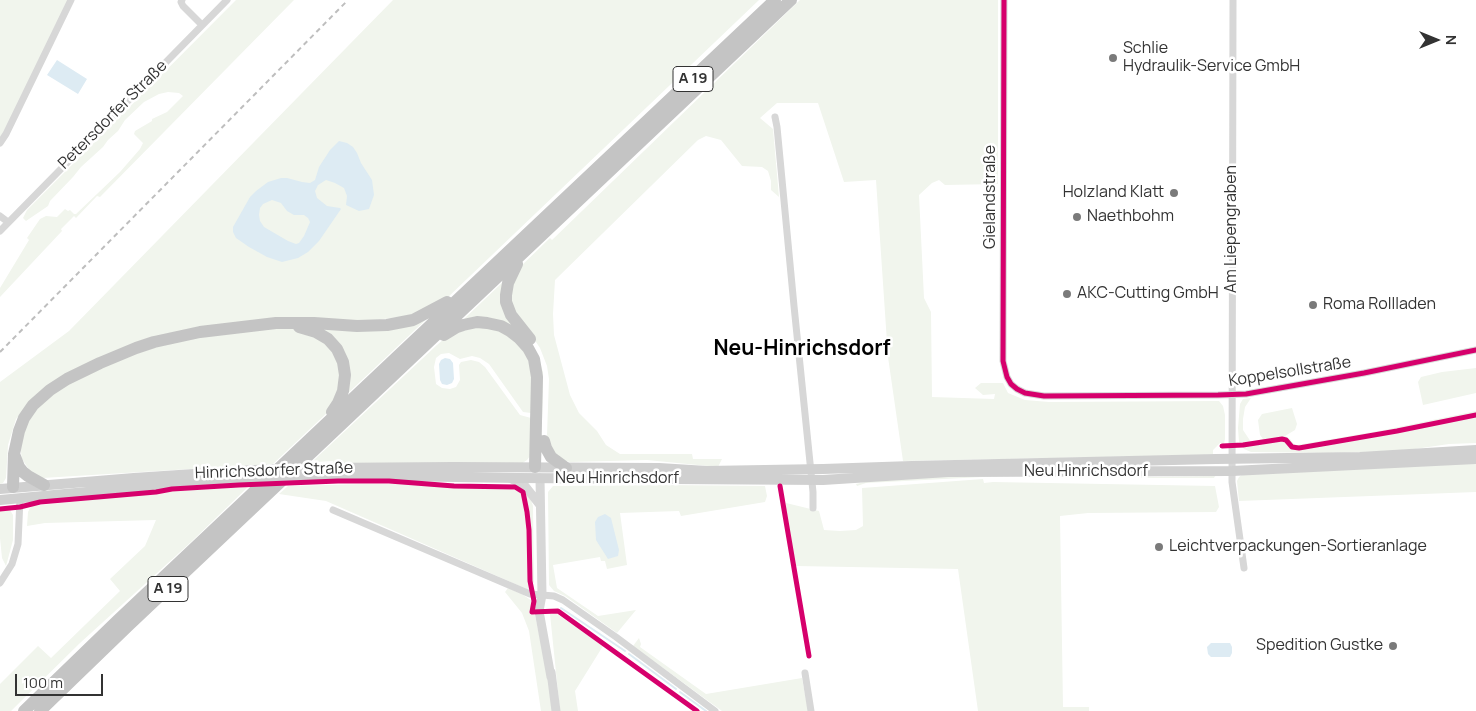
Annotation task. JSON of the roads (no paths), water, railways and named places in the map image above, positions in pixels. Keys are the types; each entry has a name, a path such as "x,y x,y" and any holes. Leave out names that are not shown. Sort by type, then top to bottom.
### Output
{"highway":[{"name":"A 19","path":"24,711 310,438 775,0"},
{"name":"A 19","path":"40,711 791,0"},
{"path":"523,254 508,283 506,302 511,315 535,346 544,364 544,441 540,471"},
{"path":"13,490 14,454 24,418 33,406 50,390 67,379 100,363 154,342 232,327 302,322 372,326 402,323 429,313 475,283"},
{"path":"420,351 457,327 471,323 482,322 497,325 520,338 531,353 536,370 540,471"},
{"path":"264,324 300,327 316,332 332,344 343,362 345,383 341,397 335,408 310,438"},
{"path":"544,441 551,457 566,468"},
{"path":"14,454 19,468 28,476 44,485"},
{"path":"13,490 19,468"}],"main road":[{"name":"Neu Hinrichsdorf","path":"540,471 566,468 659,468 707,471 1232,458 1360,457 1476,450"},
{"name":"Neu Hinrichsdorf","path":"540,471 806,480 857,479 948,472 1232,471 1476,459"},
{"name":"Hinrichsdorfer Straße","path":"0,500 13,490 44,485 254,470 443,467 540,471"},
{"path":"806,480 809,469"},
{"path":"806,480 823,469"},
{"name":"Hinrichsdorfer Straße","path":"13,490 310,476 510,478 540,471"}],"street":[{"path":"0,143 71,0"},
{"path":"182,0 183,6 202,25"},
{"name":"Petersdorfer Straße","path":"0,231 227,0"},
{"name":"Gielandstraße","path":"1004,0 1003,360 1007,377 1017,389"},
{"name":"Am Liepengraben","path":"1233,0 1232,471 1244,568"},
{"path":"775,117 778,127 809,469"},
{"path":"0,216 8,222"},
{"name":"Koppelsollstraße","path":"1017,389 1025,394 1044,396 1246,394 1364,373 1476,350"},
{"name":"Neu Hinrichsdorf","path":"540,471 542,595 556,711"},
{"path":"510,478 525,486 540,505"},
{"path":"806,480 813,508"},
{"path":"0,583 12,564 18,544 13,490"},
{"path":"333,510 530,594 554,596 563,600 716,711"},
{"path":"805,673 811,711"}],"waterway":[{"path":"561,608 625,651"},
{"path":"629,654 676,689"},
{"path":"680,692 706,711"}],"railway":[{"path":"0,352 348,0"}],"place":[{"name":"Schlie Hydraulik-Service GmbH","path":"1113,58"},
{"name":"Holzland Klatt","path":"1174,193"},
{"name":"Naethbohm","path":"1077,217"},
{"name":"AKC-Cutting GmbH","path":"1067,294"},
{"name":"Roma Rollladen","path":"1313,305"},
{"name":"Leichtverpackungen-Sortieranlage","path":"1159,547"},
{"name":"Spedition Gustke","path":"1393,646"}],"district":[{"name":"Neu-Hinrichsdorf","path":"802,349"}]}
